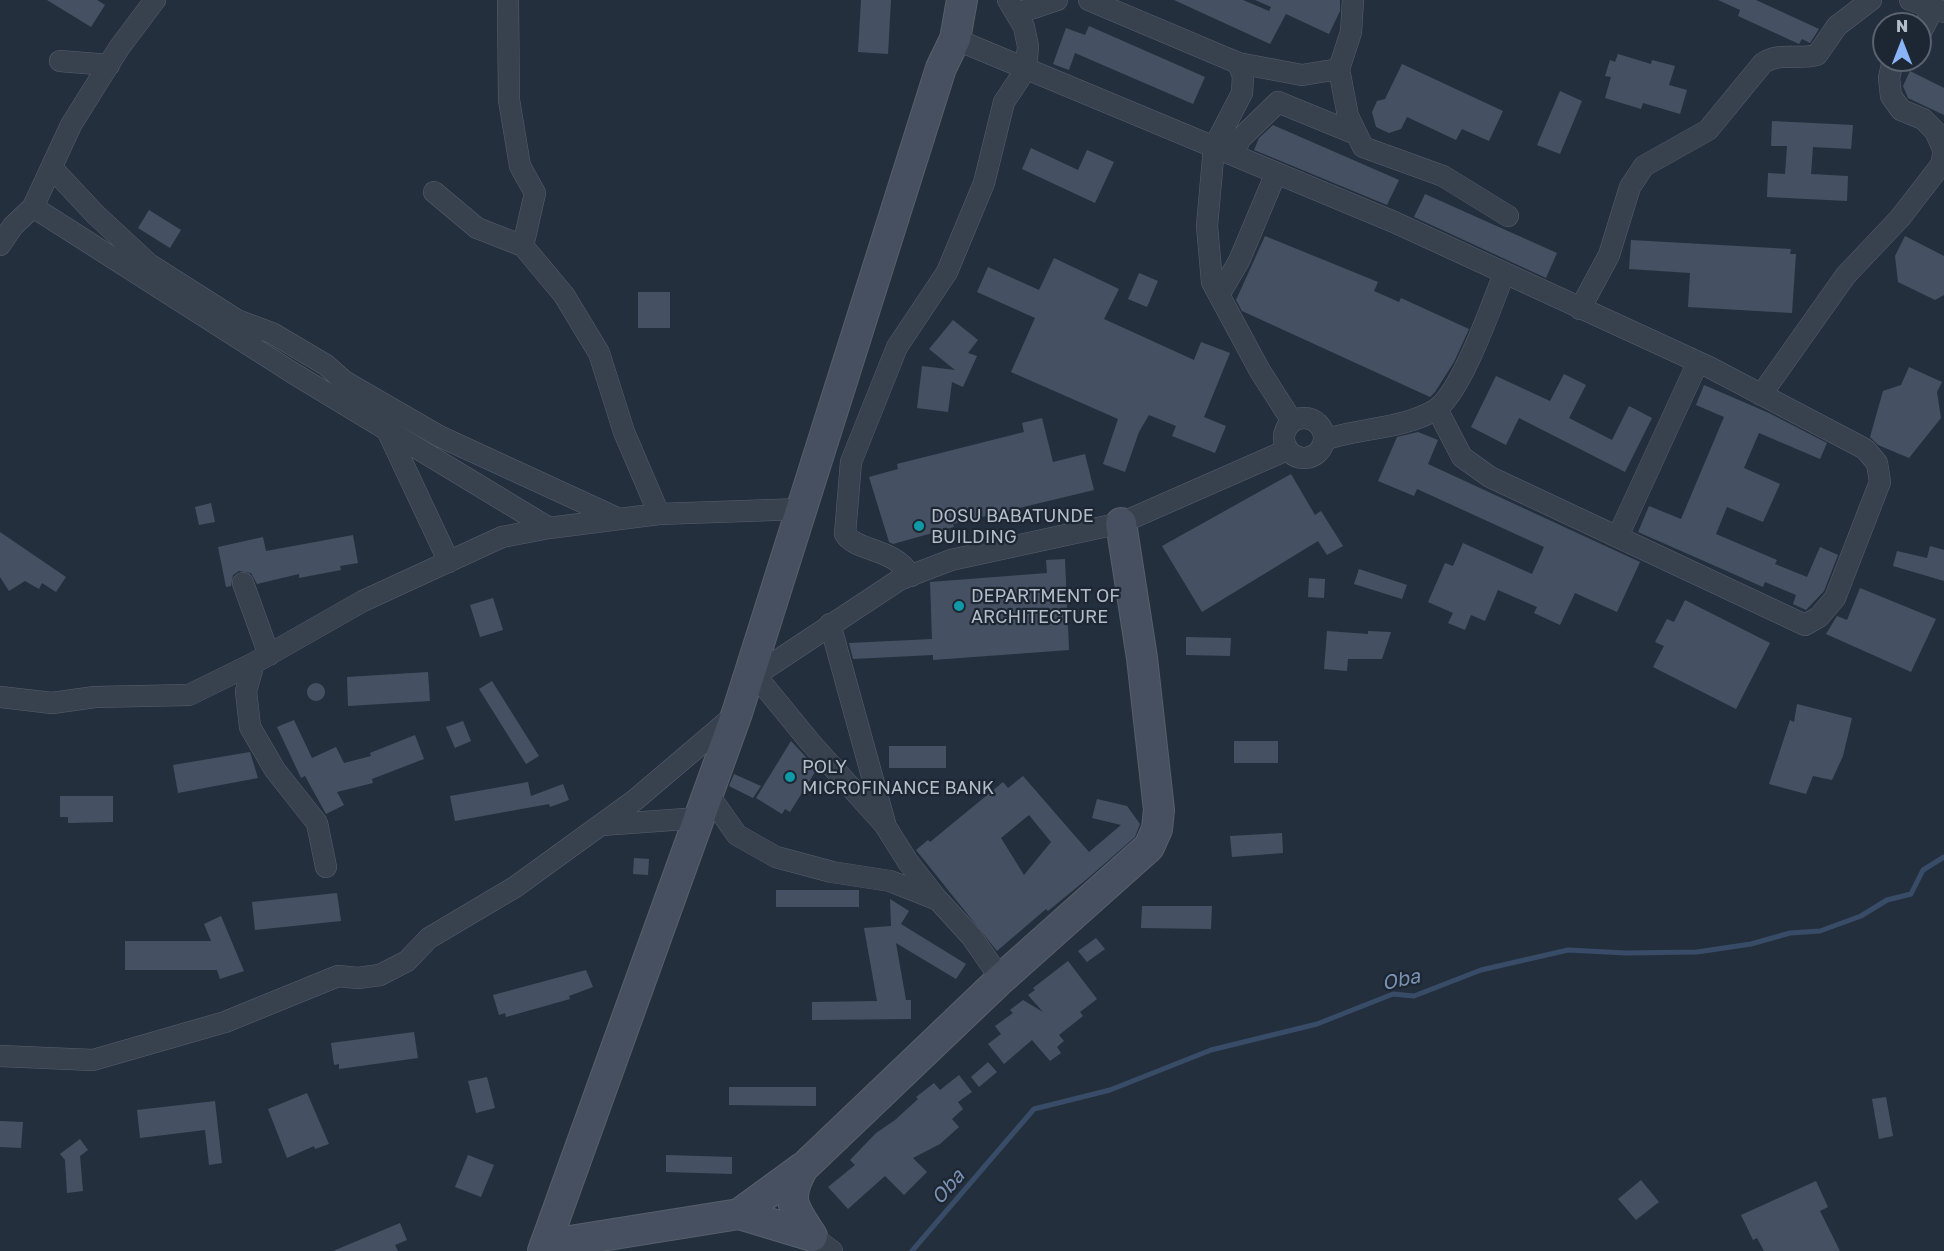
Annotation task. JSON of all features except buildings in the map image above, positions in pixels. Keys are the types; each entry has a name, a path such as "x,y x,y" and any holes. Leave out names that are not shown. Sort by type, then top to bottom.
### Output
{"street":[{"path":"0,245 13,226 33,207 71,126 109,65 155,0"},
{"path":"508,0 509,100 520,166 536,193 523,246"},
{"path":"541,1249 737,713 752,678 801,509 941,68 955,39 962,0"},
{"path":"911,576 904,564 883,552 848,539 845,534 851,462 897,346 947,272 984,183 1004,102 1026,69 1028,46 1013,6 1057,0"},
{"path":"1089,0 1238,63 1302,75 1339,69"},
{"path":"1353,0 1351,32 1339,69 1348,116 1363,147 1443,176 1508,216"},
{"path":"1580,309 1609,255 1630,187 1644,166 1708,130 1763,63 1772,57 1807,58 1817,55 1837,26 1871,0"},
{"path":"1910,0 1938,11"},
{"path":"955,39 1394,222 1698,362 1865,449 1877,463 1880,482 1834,598 1819,617 1805,625 1490,477 1462,457 1437,409"},
{"path":"60,61 109,65"},
{"path":"1238,63 1243,76 1242,93 1214,147 1207,226 1212,282 1260,371 1292,421"},
{"path":"1761,394 1846,275 1900,218 1941,165 1944,151 1935,131 1923,119 1901,110 1891,96 1890,72"},
{"path":"1234,155 1240,140 1278,102 1356,134"},
{"path":"52,168 95,214 149,264 237,320 272,333 326,365 344,381 439,436 617,518"},
{"path":"1219,295 1239,261 1276,173"},
{"path":"434,192 477,228 523,246 564,295 599,353 624,432 659,514"},
{"path":"33,207 387,430 549,528"},
{"path":"1324,440 1343,433 1413,419 1437,409 1454,386 1479,338 1503,274"},
{"path":"1618,536 1698,362"},
{"path":"1305,417 1317,422 1324,433 1324,440 1322,446 1312,456 1299,457 1287,450 1283,438 1287,425 1305,417"},
{"path":"387,430 449,562"},
{"path":"752,678 899,580 951,560 1121,523 1287,450"},
{"path":"0,697 52,703 95,697 189,695 262,659 363,601 502,537 617,518 659,514 801,509"},
{"path":"541,1249 739,1214 802,1168 1001,979 1149,847 1157,830 1159,810 1142,658 1121,523"},
{"path":"243,583 262,659 246,691 250,727 275,770 317,823 326,867"},
{"path":"830,624 886,826"},
{"path":"752,678 886,826 908,862 971,936 1001,979"},
{"path":"0,1056 93,1060 225,1022 338,976 358,978 380,975 407,961 429,938 515,887 601,825 635,800 737,713"},
{"path":"704,806 737,835 776,857 832,872 890,881 938,900"},
{"path":"601,825 704,806"},
{"path":"802,1168 792,1187 791,1198 822,1243"},
{"path":"739,1214 822,1243"}],"waterway":[{"name":"Oba","path":"912,1251 1034,1109 1110,1090 1211,1050 1317,1024 1393,994 1414,996 1481,970 1568,950 1626,953 1697,952 1751,944 1790,933 1820,931 1861,916 1887,900 1911,894 1923,870 1944,857"}],"place":[{"name":"DOSU BABATUNDE BUILDING","path":"919,526"},
{"name":"DEPARTMENT OF ARCHITECTURE","path":"959,606"},
{"name":"POLY MICROFINANCE BANK","path":"790,777"}]}
